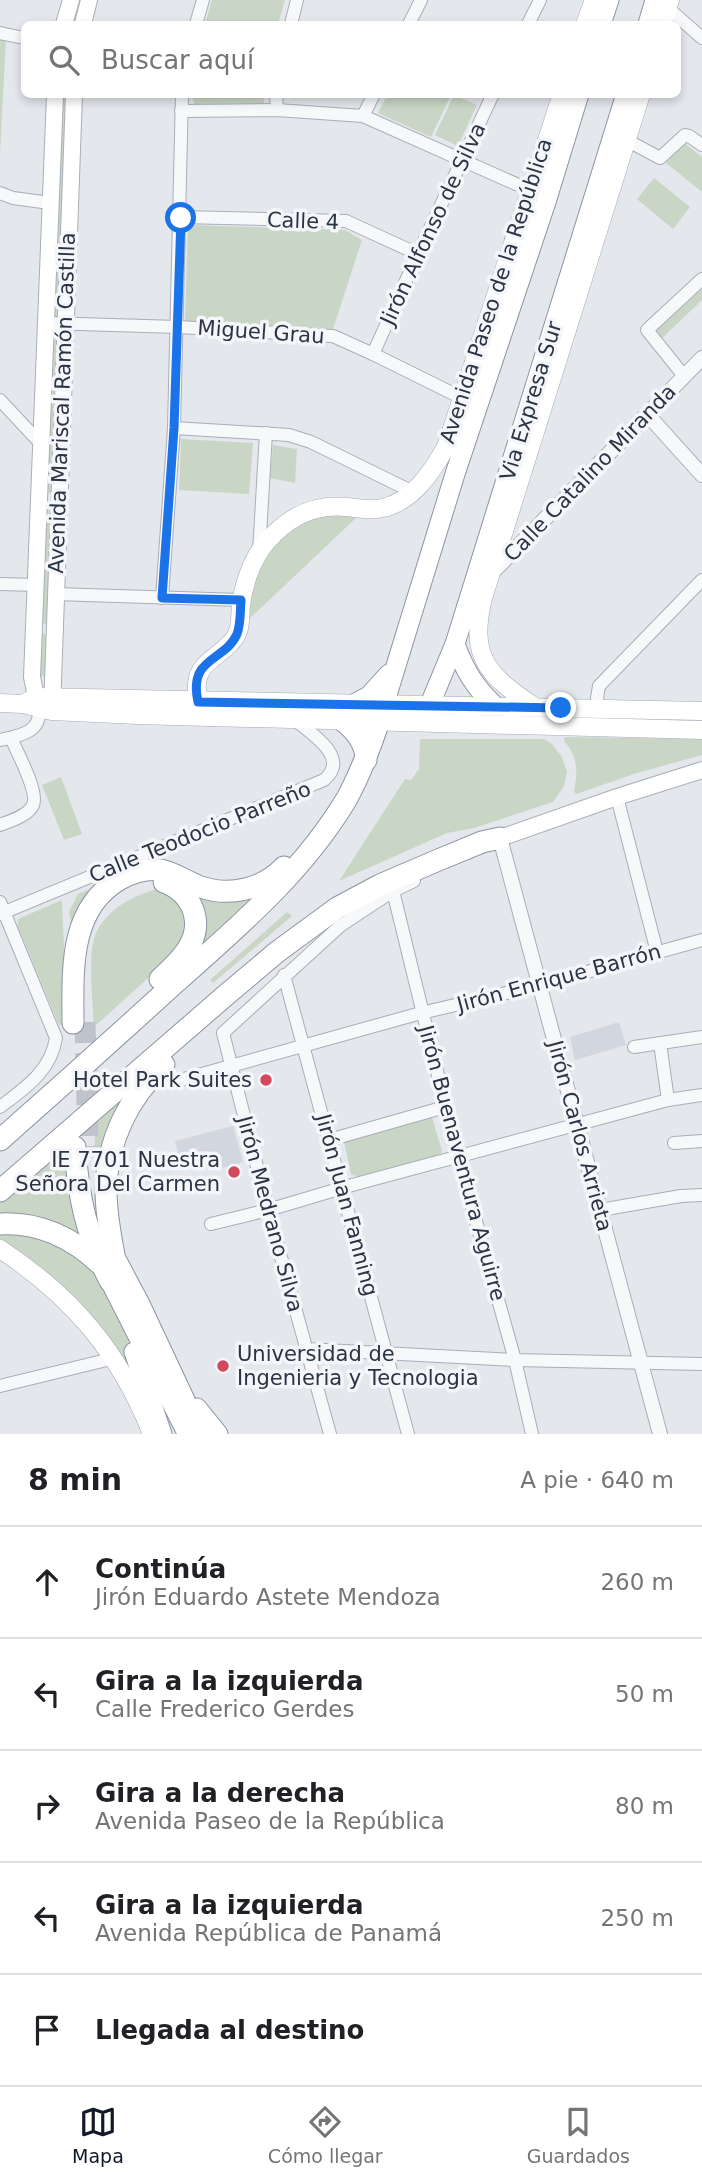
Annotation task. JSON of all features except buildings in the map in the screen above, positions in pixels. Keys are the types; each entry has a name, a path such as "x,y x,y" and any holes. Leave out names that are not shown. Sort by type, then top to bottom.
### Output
{"highway":[{"path":"602,21 609,0"},
{"path":"651,21 664,8"},
{"path":"0,1140 271,895 323,836 347,798 366,760 455,474 578,98"},
{"name":"Via Expresa Sur","path":"427,713 483,578 625,98"},
{"path":"515,238 546,202"},
{"path":"589,214 590,261"},
{"path":"455,644 473,683 495,706"},
{"path":"366,760 366,753 348,712 369,696 396,665"},
{"path":"111,1042 137,1000 176,964 187,950 194,936 196,922 188,899 174,886 153,880 136,884 113,897 92,929 86,950 79,1023 73,968 78,937 87,914 108,888 131,874 150,869 168,872 216,891 239,890 260,885 279,873 347,798"},
{"path":"0,1191 277,952 337,908 425,866 482,842 500,838"},
{"path":"162,1434 109,1268 109,1163 117,1132 140,1090 159,1070 337,908"},
{"path":"0,1126 47,1099"},
{"path":"81,1147 77,1183 83,1214 95,1250 109,1268 201,1434"},
{"path":"0,1224 21,1224 49,1230 77,1245 109,1268"},
{"path":"158,1360 218,1434"},
{"path":"158,1360 159,1408 174,1434"},
{"path":"158,1360 187,1434"},
{"path":"197,1408 211,1434"}],"main road":[{"path":"65,21 71,0"},
{"path":"84,21 89,0"},
{"path":"586,21 594,0"},
{"name":"Avenida Mariscal Ramón Castilla","path":"40,704 32,677 55,98"},
{"name":"Avenida Mariscal Ramón Castilla","path":"40,704 55,629 74,98"},
{"name":"Avenida Paseo de la República","path":"198,702 199,673 236,636 241,600 248,576 258,552 272,534 305,511 326,506 373,510 385,508 413,492 436,465 446,447 561,98"},
{"path":"537,708 503,684 490,671 482,657 478,621 483,578 590,261 641,98"},
{"path":"40,500 60,501"},
{"path":"34,628 55,629"},
{"path":"198,702 211,716"},
{"path":"0,704 198,702 702,730"},
{"path":"40,704 293,719 348,712"},
{"path":"427,713 495,706 702,711"},
{"path":"500,838 702,770"},
{"path":"0,1250 75,1309 115,1358 139,1400 152,1434"}],"street":[{"path":"197,21 203,0"},
{"path":"292,21 297,0"},
{"path":"410,21 421,0"},
{"path":"530,21 540,0"},
{"path":"664,8 680,21"},
{"path":"681,21 702,38"},
{"path":"0,33 21,37"},
{"path":"162,598 174,428 183,98"},
{"path":"276,98 277,110"},
{"path":"363,116 372,98"},
{"name":"Jirón Alfonso de Silva","path":"373,354 491,98"},
{"path":"181,111 277,110 363,116 516,184"},
{"path":"632,143 660,158 685,135 702,145"},
{"path":"0,193 13,198 50,203"},
{"name":"Calle 4","path":"181,218 346,221 418,254"},
{"path":"684,376 647,330 702,279"},
{"name":"Miguel Grau","path":"46,323 178,327 333,337 462,398"},
{"name":"Calle Catalino Miranda","path":"483,578 702,358"},
{"path":"0,400 42,445"},
{"path":"647,414 702,475"},
{"path":"174,428 289,435 311,442 413,492"},
{"path":"258,552 266,433"},
{"path":"600,709 598,686 702,580"},
{"path":"0,584 37,585"},
{"path":"55,594 241,600"},
{"path":"0,825 29,811 34,804 34,793 5,739 35,727 40,718 40,704"},
{"name":"Calle Teodocio Parreño","path":"1,910 324,780 335,766 332,755 293,719"},
{"path":"617,797 657,952"},
{"path":"284,975 340,926 393,891 500,838"},
{"name":"Jirón Carlos Arrieta","path":"500,838 660,1434"},
{"name":"Jirón Buenaventura Aguirre","path":"393,891 445,1107 515,1360 532,1434"},
{"path":"0,1107 44,1069 54,1054 56,1038 1,910"},
{"name":"Jirón Enrique Barrón","path":"173,1082 421,1013 540,985 702,940"},
{"name":"Jirón Medrano Silva","path":"284,975 223,1033 268,1210 330,1434"},
{"name":"Jirón Juan Fanning","path":"284,975 408,1434"},
{"path":"634,1047 702,1037"},
{"path":"660,1043 668,1101"},
{"path":"211,1224 668,1101 702,1095"},
{"path":"329,1140 445,1107"},
{"path":"674,1143 702,1141"},
{"path":"600,1210 702,1195"},
{"path":"306,1349 515,1360 702,1364"},
{"path":"0,1385 115,1358"}],"shaded area":[{"path":"619,1022 626,1045 575,1060 570,1037"},
{"path":"233,1126 243,1162 222,1168 220,1160 183,1170 175,1141"}],"green space":[{"path":"212,0 285,0 279,21 206,21"},
{"path":"0,36 6,37 0,155"},
{"path":"61,98 71,98 58,320 50,318"},
{"path":"193,98 264,98 264,103 194,104"},
{"path":"385,98 450,98 431,137 378,113"},
{"path":"453,98 461,98 477,105 458,146 435,135"},
{"path":"683,142 702,157 702,192 666,163"},
{"path":"654,178 690,207 673,229 637,199"},
{"path":"188,225 345,230 362,240 333,329 185,321"},
{"path":"702,287 702,300 660,340 654,332"},
{"path":"59,327 54,492 47,493 49,330"},
{"path":"181,439 253,443 249,494 179,490"},
{"path":"273,445 297,449 295,483 270,478"},
{"path":"44,507 52,507 49,623 43,624 40,620"},
{"path":"329,513 357,517 246,622 250,595 259,569 273,545 306,517"},
{"path":"41,633 48,635 45,677 38,675"},
{"path":"565,737 702,739 702,755 576,794 576,764 564,741"},
{"path":"420,739 544,739 552,744 562,757 567,772 564,786 553,802 474,828 447,833 339,881 405,779 411,780 419,769"},
{"path":"61,777 82,834 64,840 42,785"},
{"path":"110,880 73,935 69,912 78,894"},
{"path":"157,889 172,897 181,907 187,936 169,959 94,1027 91,965 96,933 107,917 122,904"},
{"path":"190,892 259,894 200,946"},
{"path":"62,900 67,1021 64,1025 59,1025 18,927 18,919"},
{"path":"287,912 292,916 213,983 210,980"},
{"path":"144,1078 128,1101 104,1226 95,1174 96,1121"},
{"path":"432,1117 442,1151 440,1155 358,1177 351,1174 344,1141"},
{"path":"62,1148 70,1150 93,1252 0,1222 0,1200"},
{"path":"0,1230 21,1231 82,1253 111,1289 143,1385 114,1348 0,1254"}],"tunnel":[{"path":"85,1022 88,1147"}],"place":[{"name":"Hotel Park Suites","path":"266,1080"},
{"name":"IE 7701 Nuestra Señora Del Carmen","path":"234,1172"},
{"name":"Universidad de Ingenieria y Tecnologia","path":"223,1366"}],"route":[{"path":"181,218 174,428 162,598 241,600 236,636 199,673 198,702 561,708"}]}
